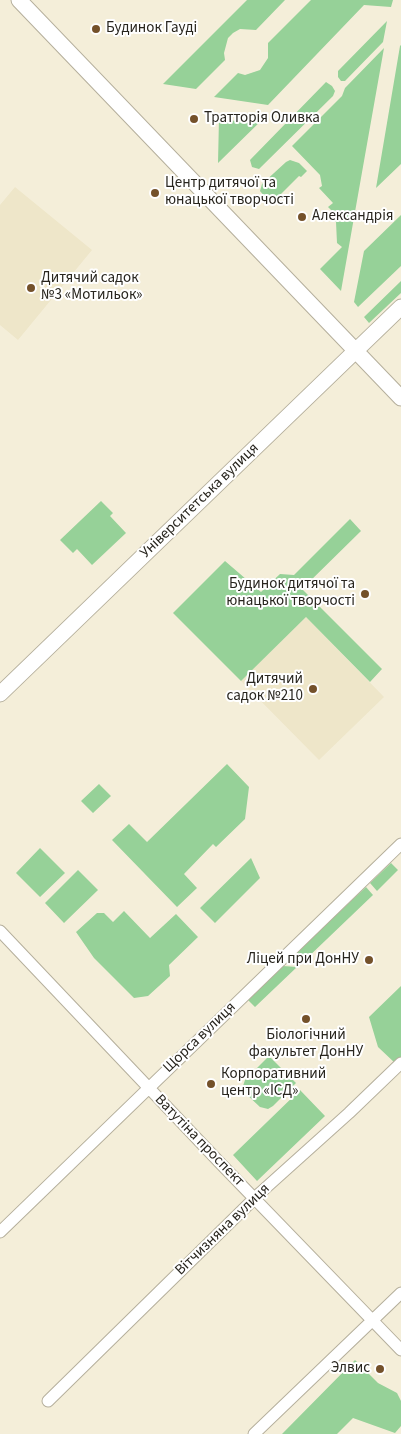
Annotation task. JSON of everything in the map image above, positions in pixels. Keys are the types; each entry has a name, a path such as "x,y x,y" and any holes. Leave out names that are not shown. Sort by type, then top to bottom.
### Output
{"main road":[{"path":"6,0 23,4 401,398"},
{"name":"Університетська вулиця","path":"0,694 401,307"}],"street":[{"name":"Щорса вулиця","path":"0,1232 401,844"},
{"name":"Ватутіна проспект","path":"0,931 148,1088 401,1350"},
{"name":"Вітчизняна вулиця","path":"48,1401 255,1199 401,1063"},
{"path":"254,1434 401,1293"}],"shaded area":[{"name":"Дитячий садок №3 «Мотильок»","path":"15,187 92,250 18,340 0,325 0,205"},
{"name":"Дитячий садок №210","path":"306,617 384,697 319,760 241,681"}],"green space":[{"path":"247,0 285,0 256,30 240,29 228,38 224,53 225,60 196,89 163,84"},
{"path":"311,0 393,0 391,7 364,5 268,105 214,97 238,73 245,75 260,70 268,58 268,43"},
{"path":"387,21 383,42 345,81 341,81 338,77 338,71"},
{"path":"400,46 401,164 376,188"},
{"path":"384,48 341,291 320,269 342,247 337,243 336,222 330,216 332,211 328,207 333,203 319,188 322,186 320,175 292,146 342,96 345,88"},
{"path":"326,82 335,91 333,96 259,169 252,167 250,160"},
{"path":"243,113 267,115 218,163 219,118 241,122"},
{"path":"290,160 299,163 307,171 301,177 299,176 271,204 260,191 262,184"},
{"path":"401,215 401,266 358,307 354,302 364,251"},
{"path":"401,281 401,293 369,323 364,317"},
{"path":"101,501 113,513 110,516 126,533 92,565 77,549 73,553 60,540"},
{"path":"350,519 361,531 302,589 382,669 370,682 306,617 241,681 173,613 225,561 261,592 280,574 294,575"},
{"path":"227,764 249,787 245,819 216,847 213,844 184,874 197,888 177,907 112,840 129,824 147,842"},
{"path":"99,784 111,796 93,813 81,801"},
{"path":"40,848 65,873 40,897 16,873"},
{"path":"251,858 260,878 215,923 200,908"},
{"path":"391,863 398,870 377,891 370,883"},
{"path":"78,870 98,890 64,923 45,903"},
{"path":"366,887 373,895 304,961 288,960"},
{"path":"124,911 150,938 176,914 198,937 169,965 170,976 148,996 134,998 94,958 76,932 97,913 104,913 113,922"},
{"path":"283,966 297,967 255,1007 248,1000"},
{"path":"401,986 401,1059 396,1064 378,1047 369,1017"},
{"path":"269,1056 296,1083 268,1109 260,1107 245,1093 243,1086 245,1080"},
{"path":"300,1090 325,1116 257,1181 233,1155"},
{"path":"355,1360 378,1383 397,1393 401,1401 401,1426 395,1433 353,1418 337,1434 282,1434"}],"place":[{"name":"Будинок Гауді","path":"96,29"},
{"name":"Тратторія Оливка","path":"194,119"},
{"name":"Центр дитячої та юнацької творчості","path":"155,193"},
{"name":"Александрія","path":"302,217"},
{"name":"Дитячий садок №3 «Мотильок»","path":"31,288"},
{"name":"Будинок дитячої та юнацької творчості","path":"365,594"},
{"name":"Дитячий садок №210","path":"313,689"},
{"name":"Ліцей при ДонНУ","path":"369,960"},
{"name":"Біологічний факультет ДонНУ","path":"306,1019"},
{"name":"Корпоративний центр «ІСД»","path":"211,1084"},
{"name":"Элвис","path":"380,1369"}]}
